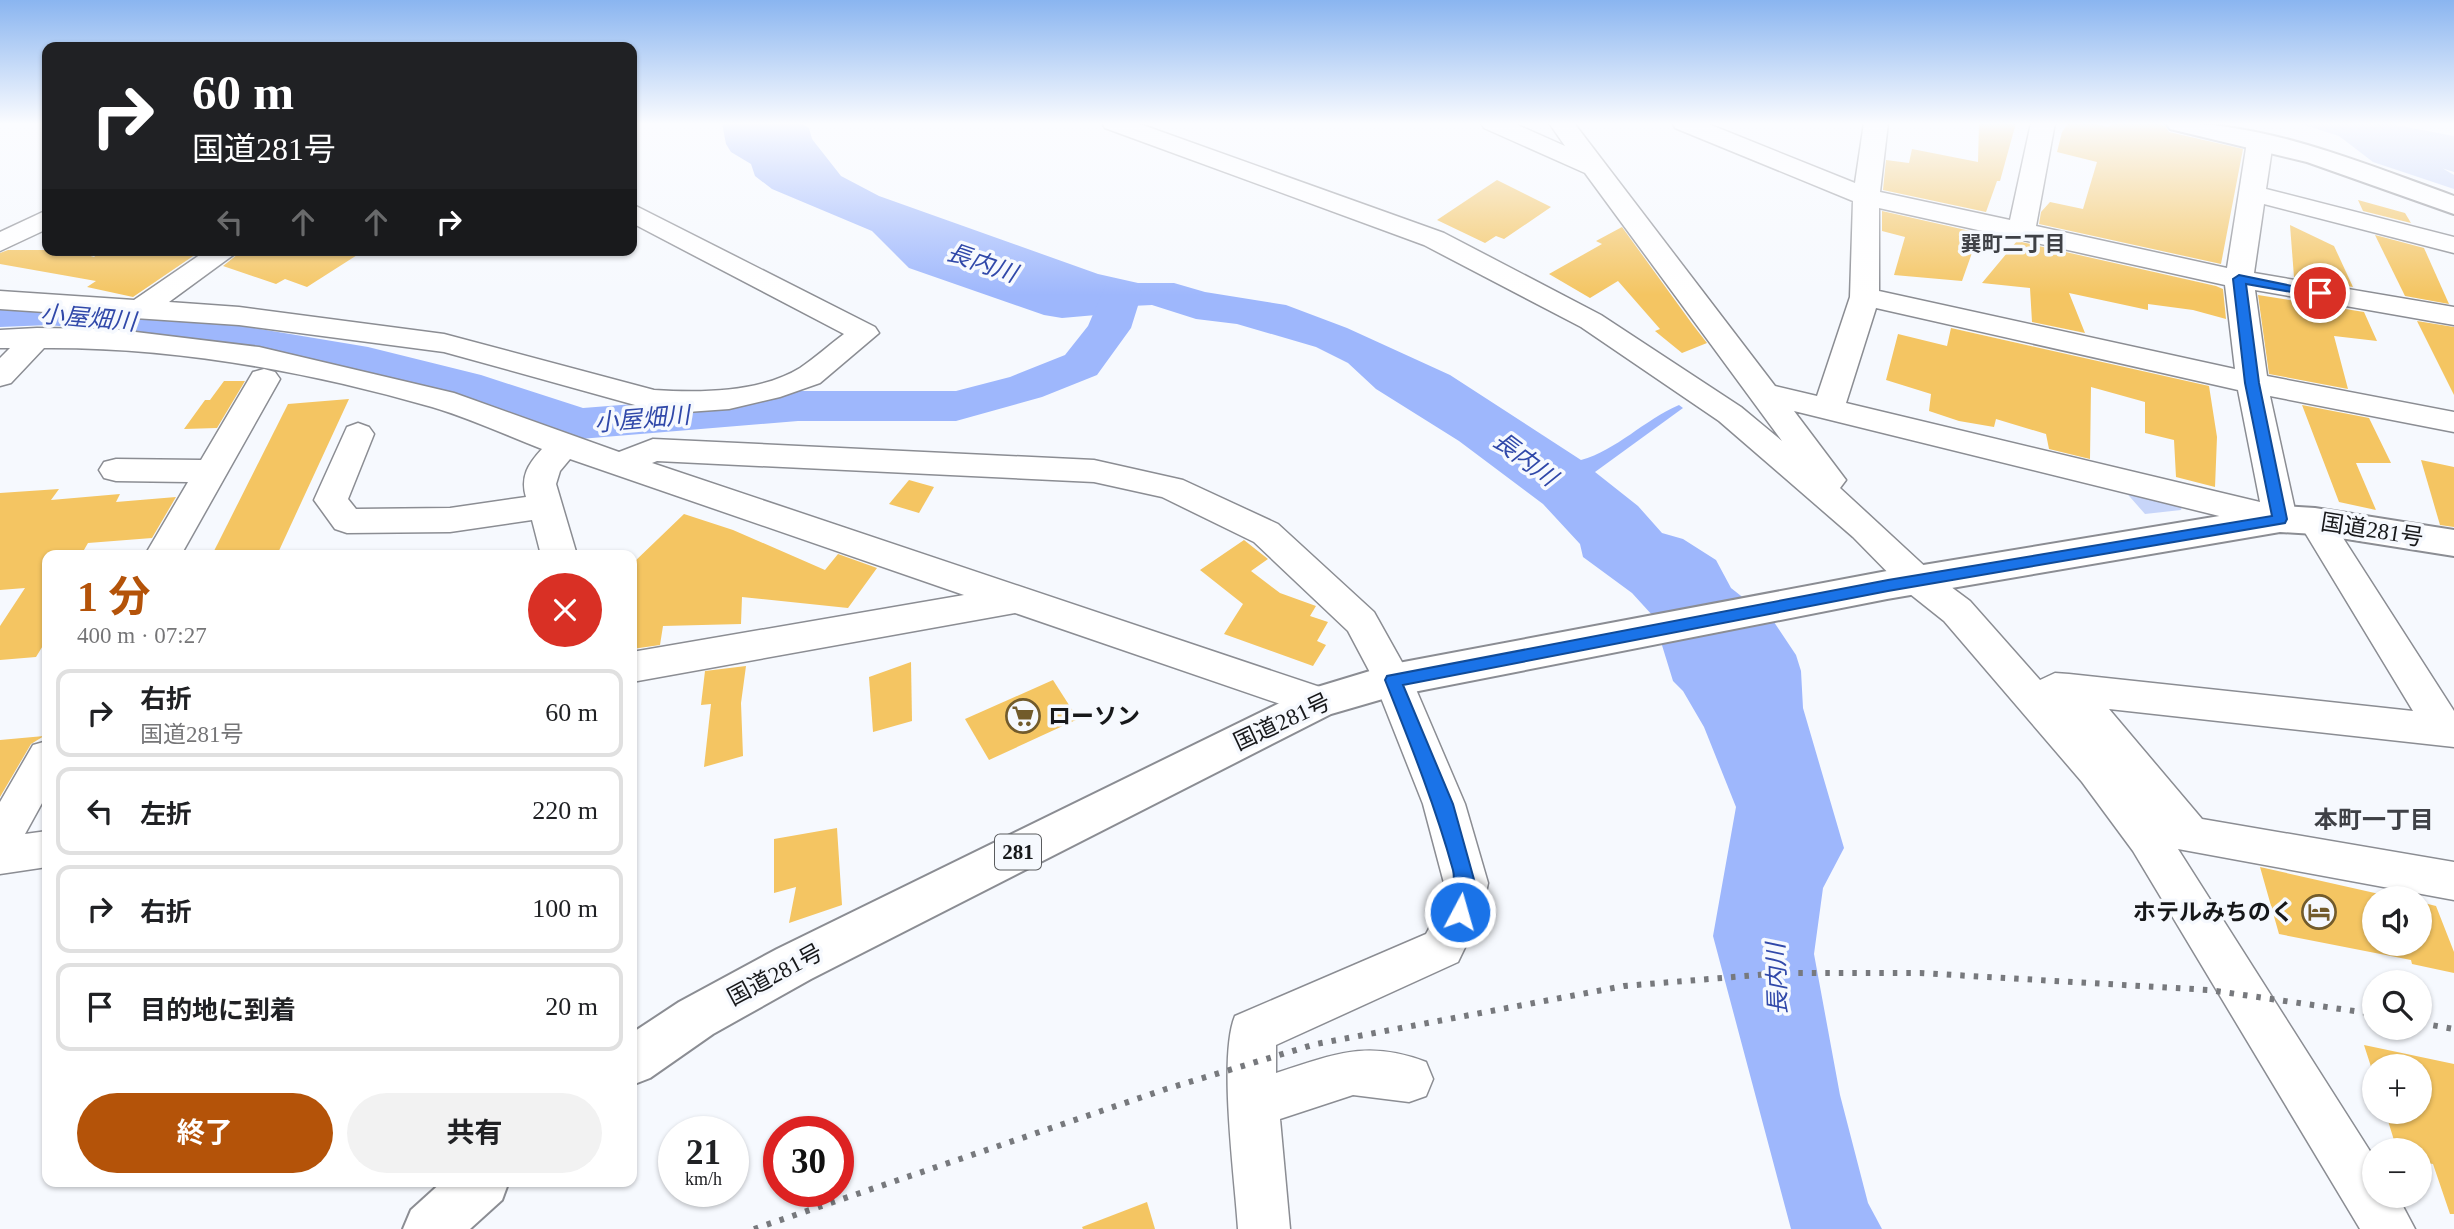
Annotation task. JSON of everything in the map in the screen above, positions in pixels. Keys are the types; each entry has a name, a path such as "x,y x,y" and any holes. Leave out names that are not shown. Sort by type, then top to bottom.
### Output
{"main road":[{"path":"2383,180 2454,206"},
{"name":"国道281号","path":"637,1059 696,1018 794,964 1318,702 1406,678 1903,583 2297,520 2454,543"},
{"path":"430,1229 476,1187"}],"street":[{"path":"1272,180 1434,239 1591,321 1730,414 1865,528"},
{"path":"1605,180 1768,394 1903,583 1957,611 2024,686 2148,838 2389,1229"},
{"path":"1825,180 1866,197 2021,232 2239,279 2454,316"},
{"path":"1829,408 1865,297 1868,180"},
{"path":"2021,232 2031,180"},
{"path":"2254,180 2239,279 2252,383 2297,520 2449,731"},
{"path":"2252,193 2454,245"},
{"path":"0,300 143,307 469,348 653,400 687,402 729,399 769,390 809,376 864,333 637,215"},
{"path":"0,243 42,221"},
{"path":"143,307 217,256"},
{"path":"1865,297 2252,383 2454,422"},
{"path":"166,550 211,471 263,361 294,325"},
{"path":"0,376 37,337"},
{"path":"0,339 111,338 263,361 443,400 564,445 1318,702"},
{"path":"1768,394 2297,520"},
{"path":"358,434 331,500 347,522 450,520 545,506"},
{"path":"558,550 539,484 544,467 564,445"},
{"path":"622,464 653,450 1094,471 1171,488 1266,533 1361,622 1406,678 1466,883 1460,912 1442,948 1252,1032 1264,1229"},
{"path":"117,470 211,471"},
{"path":"637,666 1017,599"},
{"path":"2024,686 2449,731"},
{"path":"2069,689 2190,835 2454,881"},
{"path":"0,839 42,766"},
{"path":"0,856 42,850"},
{"path":"1255,1104 1353,1072 1409,1079"}],"shaded area":[{"path":"2428,180 2454,180 2454,189"},
{"path":"2123,489 2177,503 2182,507 2181,510 2145,514"}],"water":[{"name":"長内川","path":"761,180 849,180 879,196 1098,274 1138,283 1174,283 1205,292 1286,305 1347,328 1450,375 1581,460 1607,449 1666,411 1679,405 1683,408 1595,472 1638,506 1662,533 1683,539 1716,560 1731,588 1774,622 1796,655 1801,671 1803,708 1844,848 1823,888 1814,954 1840,1095 1868,1203 1882,1229 1791,1229 1713,936 1736,807 1704,727 1683,691 1673,681 1653,616 1632,593 1583,557 1580,544 1543,504 1459,441 1376,389 1348,363 1316,347 1237,324 1196,319 1152,305 1131,306 1096,315 1062,318 1044,315 909,268 872,231 772,189"}],"building":[{"path":"1496,180 1551,207 1504,239 1496,236 1485,243 1437,220"},
{"path":"1884,180 2000,180 1997,181 1986,212 1883,190"},
{"path":"2092,180 2237,180 2221,264 2039,224 2041,212 2050,202 2083,209"},
{"path":"2358,200 2405,213 2411,223 2363,211"},
{"path":"1882,211 1979,233 1962,281 1894,275 1905,237 1882,231"},
{"path":"2290,225 2334,246 2353,287 2294,277"},
{"path":"1622,227 1707,343 1682,353 1655,331 1660,329 1618,281 1590,298 1549,274 1602,244 1596,241"},
{"path":"2375,235 2424,248 2449,304 2405,296"},
{"path":"2017,241 2216,286 2223,289 2226,319 2193,310 2148,304 2148,310 2069,293 2085,333 2032,322 2030,288 1982,283"},
{"path":"8,250 42,250 42,256 193,256 133,297 87,287 96,281 0,264 0,253"},
{"path":"236,256 356,256 307,287 285,279 276,284 223,266"},
{"path":"2258,295 2364,312 2377,341 2334,336 2348,389 2269,374"},
{"path":"2417,321 2454,327 2454,395"},
{"path":"1951,328 2209,386 2217,437 2215,487 2176,477 2174,440 2145,433 2145,402 2091,387 2090,459 2049,449 2046,434 1996,419 1994,427 1959,421 1929,411 1931,394 1886,380 1898,334 1947,346"},
{"path":"224,381 245,381 217,428 184,429 205,400 210,400"},
{"path":"349,399 279,550 215,550 288,404"},
{"path":"2302,405 2369,418 2391,463 2356,463 2376,510 2339,502"},
{"path":"2421,460 2454,467 2454,527 2440,525"},
{"path":"909,480 934,487 919,513 889,504"},
{"path":"59,489 51,500 120,494 116,502 176,497 152,538 88,543 84,550 42,550 42,647 36,657 0,660 0,626 25,588 0,590 0,493"},
{"path":"684,514 733,530 825,570 838,554 877,568 848,608 742,597 741,624 663,626 660,645 637,648 637,559"},
{"path":"1244,540 1268,559 1251,571 1280,593 1316,606 1310,616 1328,622 1317,641 1326,645 1313,666 1224,634 1243,604 1200,570"},
{"path":"911,662 912,721 873,732 869,677"},
{"path":"746,666 741,703 743,756 704,767 711,704 701,705 705,671"},
{"path":"1053,680 1078,719 989,760 965,719"},
{"path":"42,736 31,744 0,797 0,740"},
{"path":"837,828 842,905 789,923 796,887 774,893 774,839"},
{"name":"ホテルみちのく","path":"2260,867 2362,890 2362,950 2279,934"},
{"name":"ホテルみちのく","path":"2432,905 2436,906 2454,952 2454,973 2412,964 2411,960 2391,956 2432,956"},
{"path":"2364,1045 2407,1054 2367,1054"},
{"path":"2432,1059 2454,1064 2454,1214 2450,1214 2432,1164 2432,1138 2393,1138 2389,1124 2432,1124"},
{"path":"1147,1202 1155,1229 1082,1227"}],"waterway":[{"name":"小屋畑川","path":"0,314 49,312 129,320 368,361 465,385 580,424 798,406 956,406 1026,387 1081,365 1109,328 1121,293"}],"railway":[{"path":"754,1229 1166,1089 1316,1044 1624,986 1782,973 1920,973 2209,990 2362,1012"},
{"path":"2432,1025 2454,1029"}],"place":[{"name":"ローソン","path":"1023,716"},
{"name":"ホテルみちのく","path":"2319,912"}],"district":[{"name":"巽町二丁目","path":"2013,244"},
{"name":"本町一丁目","path":"2374,820"}],"route":[{"path":"1460,912 1466,883 1444,804 1393,680 1888,585 2280,519 2252,383 2239,279 2320,293"}]}
